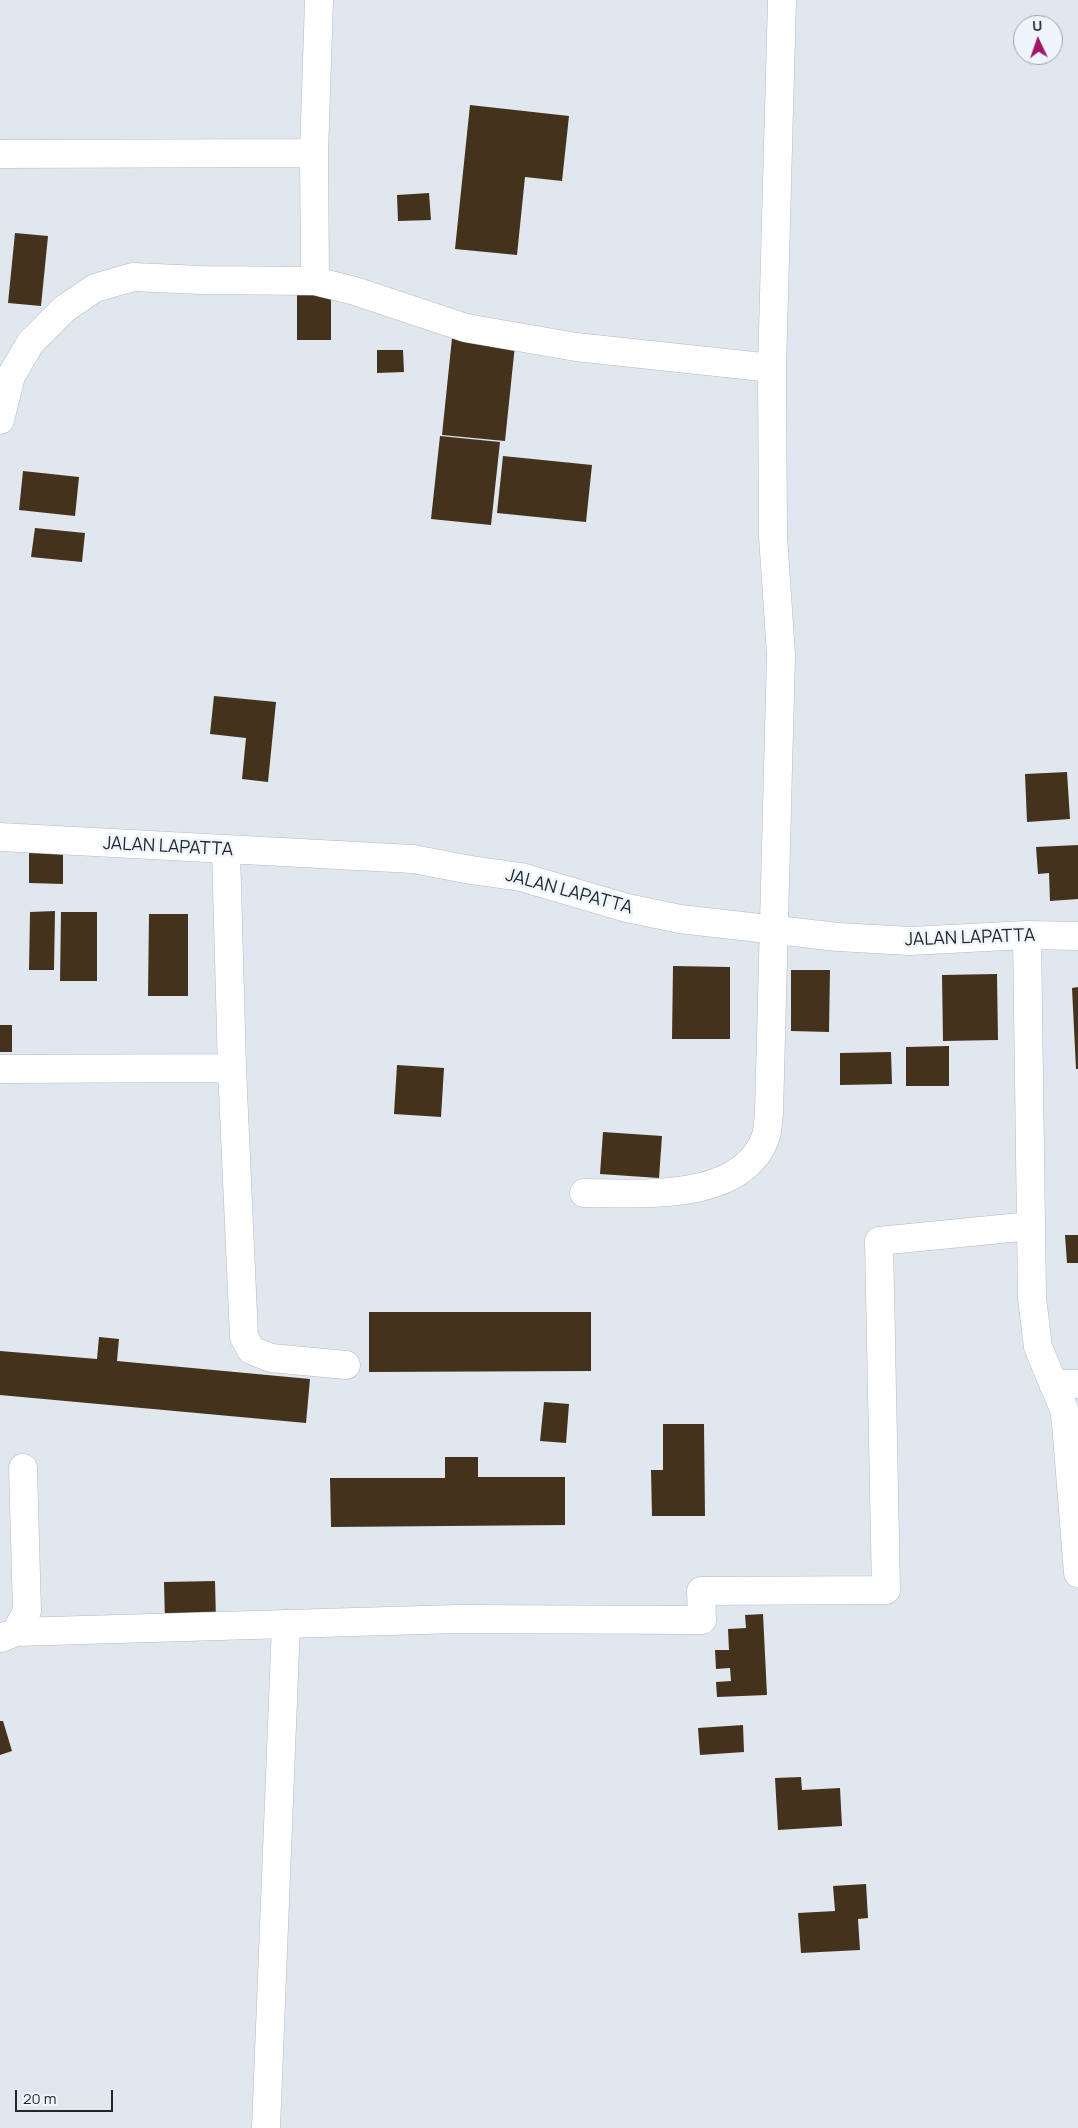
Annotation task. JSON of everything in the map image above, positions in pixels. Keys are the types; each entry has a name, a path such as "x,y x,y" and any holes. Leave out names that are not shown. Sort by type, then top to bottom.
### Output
{"street":[{"path":"315,281 314,153 319,0"},
{"path":"584,1193 653,1193 703,1188 727,1178 744,1168 756,1154 766,1135 770,1113 772,929 781,655 774,536 772,368 782,0"},
{"path":"0,154 314,153"},
{"path":"0,420 11,376 31,342 64,309 95,288 133,277 200,280 315,281 355,291 466,328 576,347 772,368"},
{"name":"JALAN LAPATTA","path":"0,837 226,851 317,852 413,859 521,877 636,910 680,919 838,937 910,941 1027,935 1078,936"},
{"path":"226,851 232,1068 244,1337 251,1350 271,1358 346,1365"},
{"path":"1027,935 1032,1298 1038,1347 1065,1384 1064,1410 1078,1573"},
{"path":"0,1069 232,1068"},
{"path":"8,1635 458,1619 702,1620 701,1591 886,1590 879,1241 1031,1226"},
{"path":"8,1635 27,1611 23,1468"},
{"path":"266,2128 286,1624"}],"building":[{"path":"470,105 569,116 562,181 525,177 517,255 455,249"},
{"path":"429,193 431,220 398,221 397,195"},
{"path":"15,233 48,236 41,306 8,303"},
{"path":"297,291 331,291 331,340 297,340"},
{"path":"452,338 515,345 505,441 442,435"},
{"path":"377,350 403,350 404,372 377,373"},
{"path":"440,436 500,442 491,525 431,519"},
{"path":"503,456 592,465 586,522 497,513"},
{"path":"23,471 79,477 75,516 19,510"},
{"path":"35,528 85,533 82,562 31,557"},
{"path":"214,696 276,702 268,782 242,779 246,738 210,734"},
{"path":"1067,772 1070,819 1027,822 1025,774"},
{"path":"1078,845 1078,899 1050,901 1049,873 1038,874 1036,847"},
{"path":"29,849 63,849 63,884 29,883"},
{"path":"55,911 54,970 29,970 30,912"},
{"path":"61,912 97,912 97,981 60,981"},
{"path":"149,914 188,914 188,996 148,996"},
{"path":"673,966 730,967 730,1039 672,1039"},
{"path":"791,970 830,970 829,1032 791,1031"},
{"path":"997,974 998,1040 943,1041 942,975"},
{"path":"1078,987 1078,1069 1076,1069 1072,988"},
{"path":"0,1025 12,1025 12,1052 0,1052"},
{"path":"949,1046 949,1086 906,1086 906,1047"},
{"path":"891,1052 892,1084 840,1085 840,1053"},
{"path":"397,1065 444,1068 441,1117 394,1114"},
{"path":"603,1132 662,1136 659,1178 600,1174"},
{"path":"1065,1235 1078,1235 1078,1263 1067,1263"},
{"path":"369,1312 591,1312 591,1371 369,1372"},
{"path":"99,1337 119,1339 117,1361 310,1379 306,1423 0,1395 0,1351 97,1359"},
{"path":"544,1402 569,1404 566,1443 540,1441"},
{"path":"663,1424 704,1424 705,1516 652,1516 651,1470 663,1470"},
{"path":"445,1457 478,1457 478,1477 565,1477 565,1525 331,1527 330,1478 445,1478"},
{"path":"215,1581 216,1621 165,1622 164,1582"},
{"path":"763,1614 767,1695 717,1697 716,1682 731,1681 730,1668 716,1669 715,1650 729,1650 728,1629 746,1628 745,1615"},
{"path":"0,1721 3,1721 12,1751 0,1755"},
{"path":"743,1725 744,1752 700,1755 698,1728"},
{"path":"801,1777 802,1790 840,1788 842,1826 778,1830 775,1778"},
{"path":"866,1884 868,1918 858,1919 860,1950 801,1953 798,1913 835,1911 833,1886"}]}
